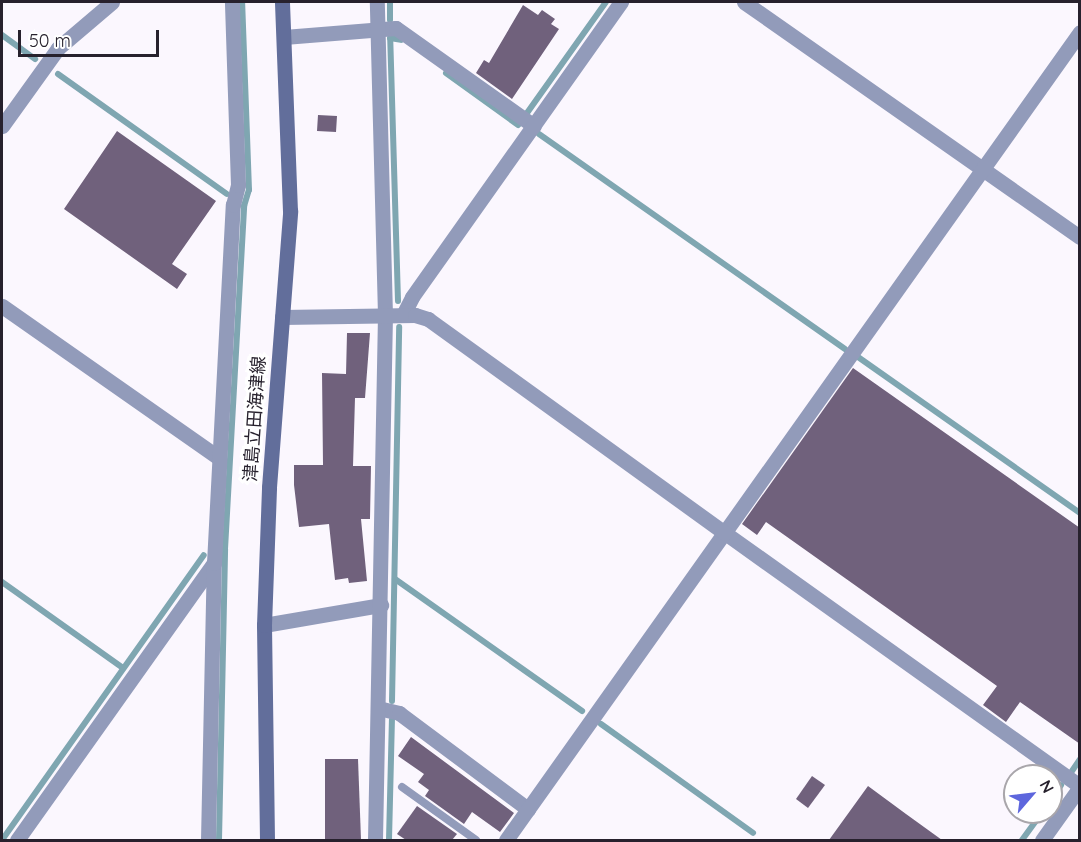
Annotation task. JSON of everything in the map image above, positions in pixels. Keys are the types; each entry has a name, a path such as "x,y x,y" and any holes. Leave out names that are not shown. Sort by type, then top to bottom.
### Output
{"main road":[{"name":"津島立田海津線","path":"267,840 264,625 269,487 290,211 282,2"}],"street":[{"path":"2,126 58,48 112,2"},
{"path":"208,840 214,564 233,205 238,185 232,2"},
{"path":"375,840 385,315 377,2"},
{"path":"403,315 412,297 621,2"},
{"path":"744,2 1080,237"},
{"path":"284,37 396,28 534,126"},
{"path":"506,840 1080,32"},
{"path":"2,306 219,458"},
{"path":"282,317 403,315 428,319 1080,787 1042,840"},
{"path":"17,840 214,564"},
{"path":"264,625 381,605"},
{"path":"378,708 399,713 528,809"}],"lane":[{"path":"402,787 476,840"}],"building":[{"path":"523,5 538,15 542,10 555,19 551,24 559,29 512,99 476,73 484,60 489,63"},
{"path":"318,115 337,116 336,132 317,131"},
{"path":"117,131 216,201 172,264 187,274 177,289 64,209"},
{"path":"347,333 370,333 365,398 355,398 353,466 371,466 370,519 361,519 367,581 349,583 348,578 335,580 329,524 299,527 294,485 294,465 323,465 322,373 346,374"},
{"path":"853,368 1080,528 1080,744 1020,702 1006,722 983,705 997,686 766,522 757,535 742,524"},
{"path":"411,737 514,813 500,832 472,812 464,824 425,796 429,790 418,782 424,774 398,756"},
{"path":"325,759 358,759 361,840 325,840"},
{"path":"812,776 825,785 808,808 796,799"},
{"path":"868,786 906,814 942,840 829,840"},
{"path":"417,806 457,834 452,840 406,840 397,834"}],"waterway":[{"path":"219,840 225,549 244,206 249,190 242,2"},
{"path":"390,2 390,20"},
{"path":"527,113 606,2"},
{"path":"2,35 35,59"},
{"path":"398,301 390,38 401,40"},
{"path":"446,73 518,125"},
{"path":"58,74 227,194"},
{"path":"539,134 845,349"},
{"path":"392,701 399,327"},
{"path":"858,357 1080,513"},
{"path":"2,840 204,555"},
{"path":"395,579 582,711"},
{"path":"2,582 123,668"},
{"path":"389,840 392,720"},
{"path":"601,724 753,833"},
{"path":"1072,771 1080,759"},
{"path":"1022,840 1033,824"}]}
